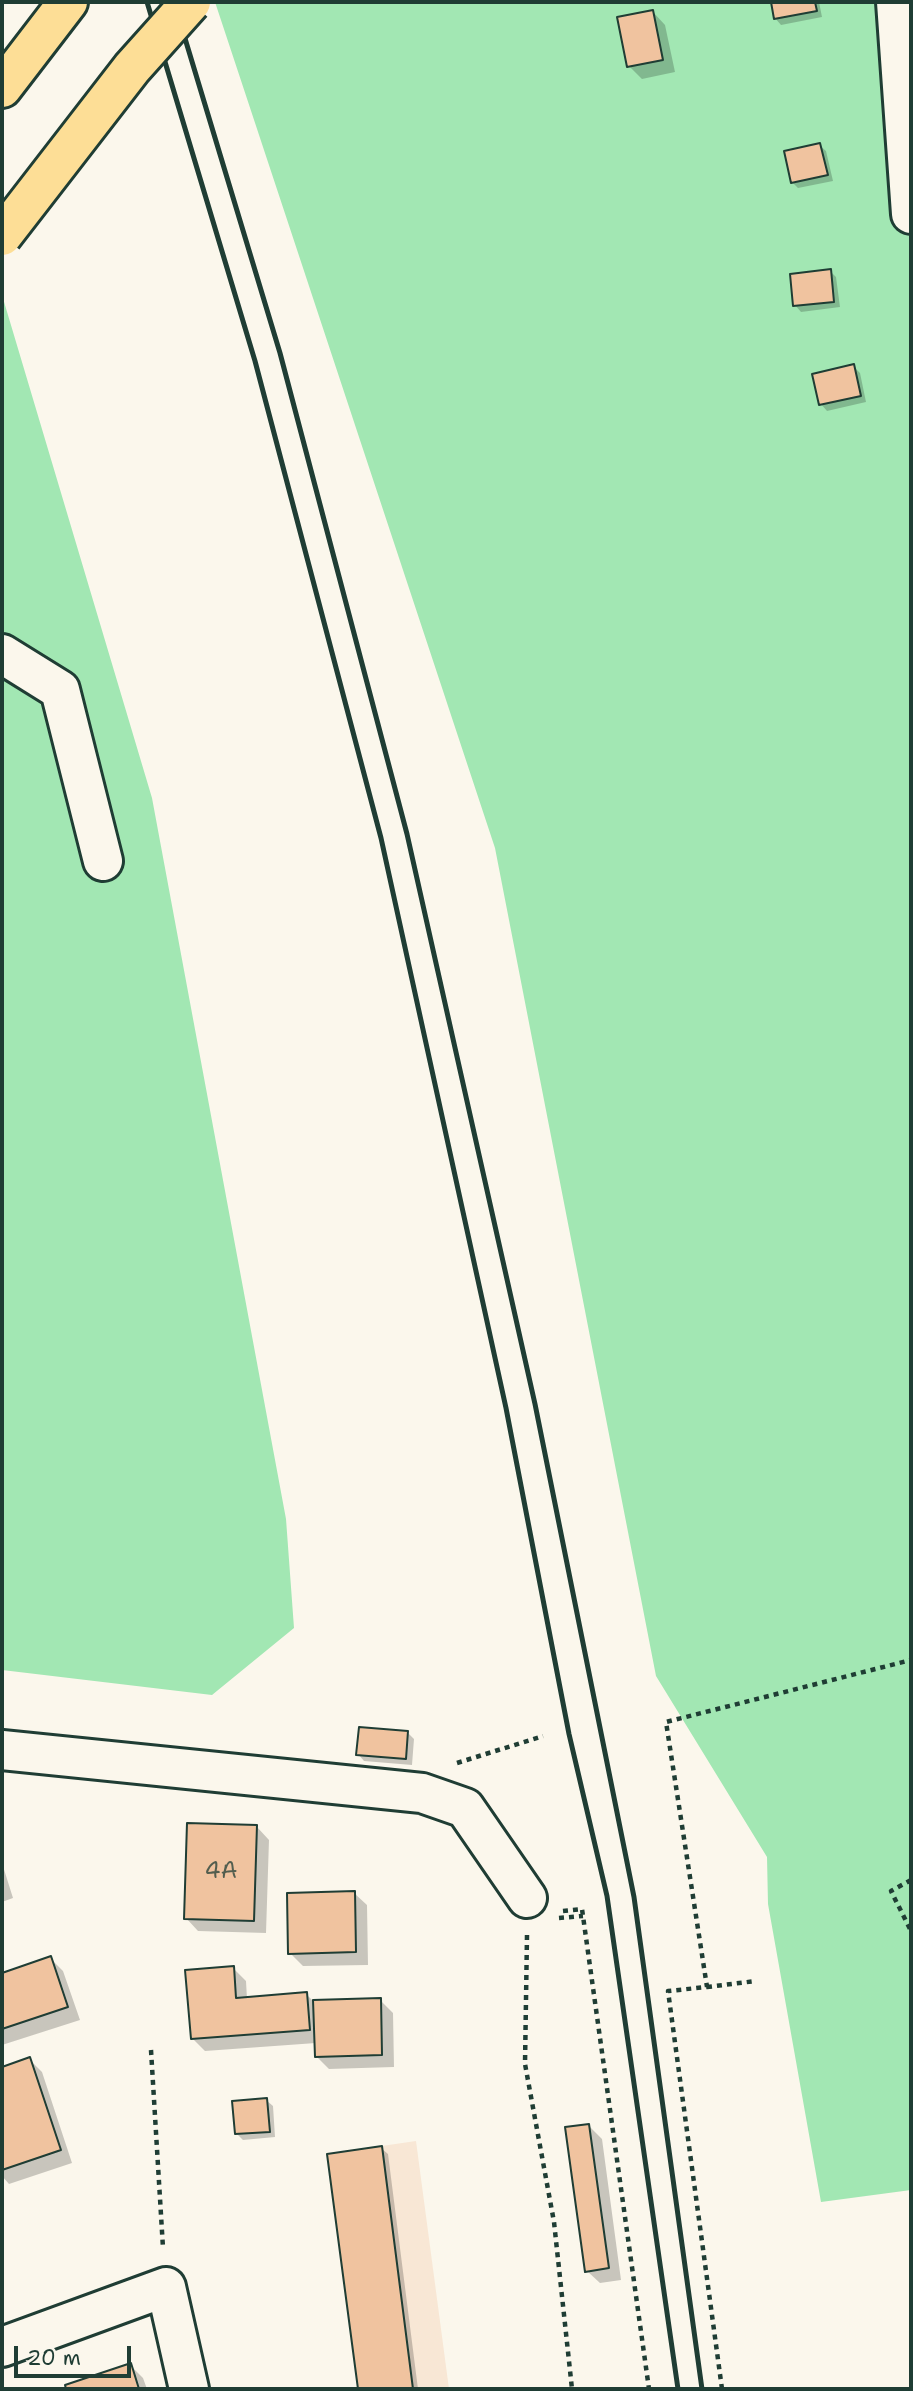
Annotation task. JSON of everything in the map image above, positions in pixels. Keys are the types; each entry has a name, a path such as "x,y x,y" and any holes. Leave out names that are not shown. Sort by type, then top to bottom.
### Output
{"main road":[{"path":"2,88 68,2"},
{"path":"2,236 132,68 191,2"}],"street":[{"path":"896,2 911,214"},
{"path":"2,654 60,690 103,861"},
{"path":"2,1750 422,1793 465,1808 527,1898"},
{"path":"2,2347 166,2287 189,2389"}],"path":[{"path":"707,1987 666,1723 911,1660"},
{"path":"911,1881 891,1891 911,1931"},
{"path":"527,1898 525,2064 554,2222 572,2389"},
{"path":"563,1911 582,1909 649,2389"},
{"path":"572,1917 583,1916"},
{"path":"723,2389 668,1992 757,1981"},
{"path":"151,2050 166,2287"}],"shaded area":[{"path":"416,2141 449,2389 358,2389 327,2154"}],"green space":[{"path":"215,2 911,2 911,2190 821,2202 768,1904 767,1857 656,1676 495,848"},
{"path":"2,295 152,798 286,1519 294,1628 212,1695 2,1670"}],"building":[{"path":"771,2 815,2 817,11 774,19"},
{"path":"653,10 663,60 627,67 617,17"},
{"path":"820,143 828,175 791,183 784,151"},
{"path":"831,269 834,302 793,306 790,274"},
{"path":"854,364 861,396 819,405 812,374"},
{"path":"359,1727 408,1731 406,1759 356,1755"},
{"path":"187,1823 257,1825 254,1921 184,1919"},
{"path":"355,1891 356,1952 288,1954 287,1893"},
{"path":"51,1956 68,2007 2,2029 2,1973"},
{"path":"234,1966 236,1998 307,1992 310,2030 191,2039 185,1970"},
{"path":"381,1998 382,2055 315,2057 313,2000"},
{"path":"30,2057 61,2150 2,2170 2,2067"},
{"path":"267,2098 270,2132 235,2134 232,2101"},
{"path":"589,2124 609,2268 585,2272 565,2127"},
{"path":"382,2146 413,2389 358,2389 327,2154"},
{"path":"131,2363 139,2389 66,2389 65,2385"}],"railway":[{"path":"147,2 255,361 381,838 506,1408 569,1734 607,1896 678,2389"},
{"path":"174,2 280,353 407,834 535,1404 634,1897 702,2389"}]}
